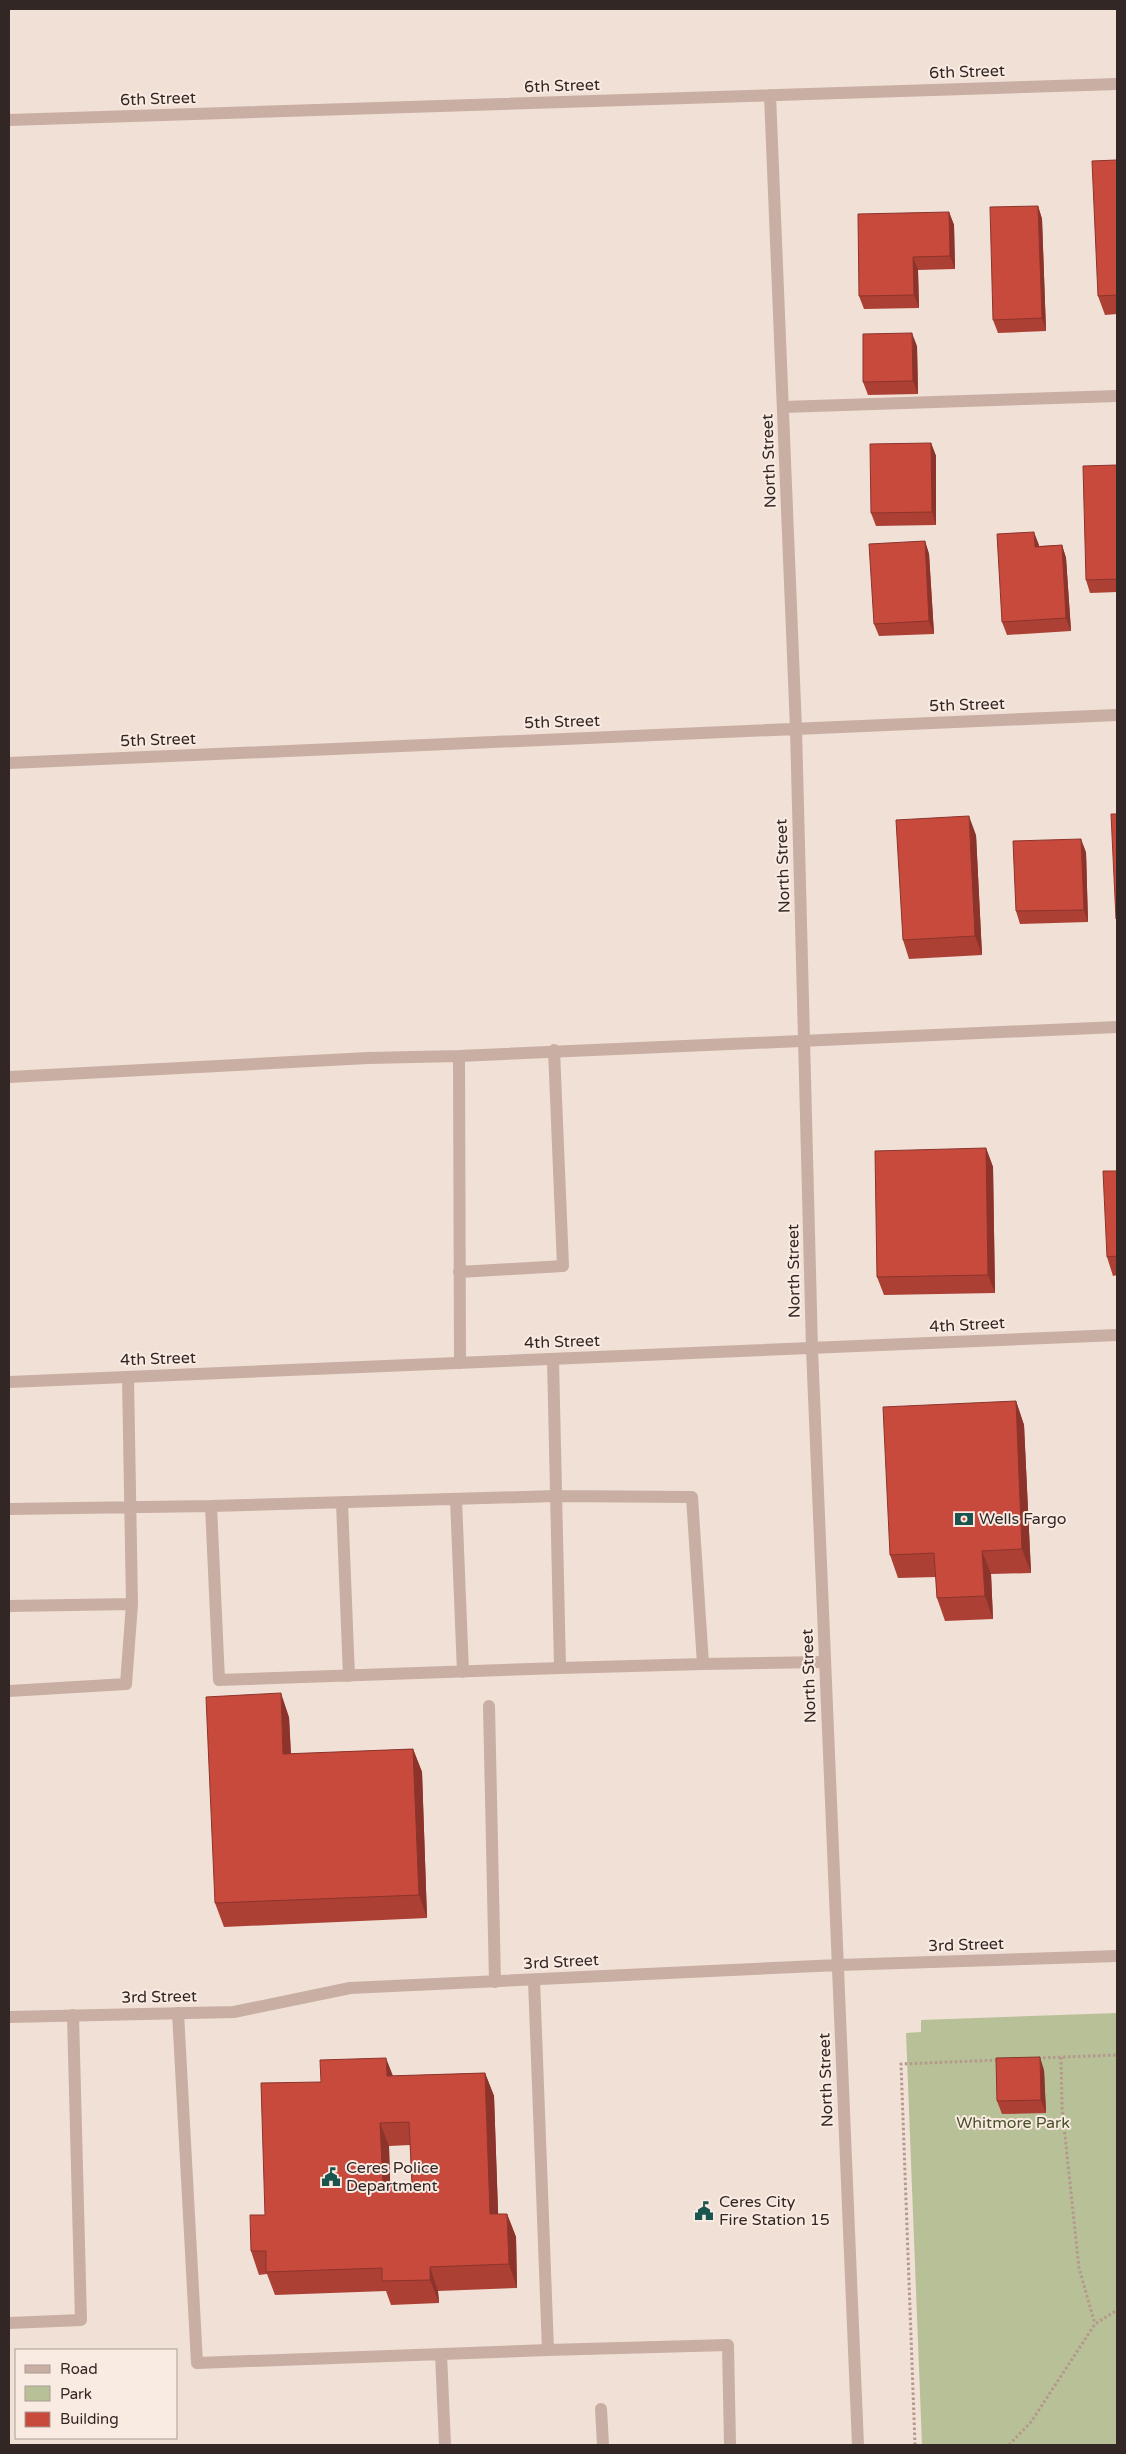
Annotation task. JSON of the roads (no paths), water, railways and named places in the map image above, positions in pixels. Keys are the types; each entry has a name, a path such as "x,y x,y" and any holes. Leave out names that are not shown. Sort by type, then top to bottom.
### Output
{"street":[{"name":"6th Street","path":"9,120 1117,84"},
{"name":"North Street","path":"770,95 796,729 812,1349 858,2445"},
{"path":"783,407 1117,396"},
{"name":"5th Street","path":"9,763 1117,715"},
{"path":"9,1077 368,1058 459,1056 554,1050 1117,1027"},
{"path":"459,1272 563,1266 554,1050"},
{"path":"459,1056 460,1363"},
{"name":"4th Street","path":"9,1382 1117,1335"},
{"path":"553,1359 560,1668"},
{"path":"9,1691 126,1684 132,1604 128,1377"},
{"path":"9,1509 342,1503 556,1496 692,1497 703,1664"},
{"path":"456,1499 463,1672"},
{"path":"342,1503 349,1676"},
{"path":"211,1506 219,1680 560,1668 825,1662"},
{"path":"9,1606 132,1604"},
{"path":"489,1706 495,1982"},
{"name":"3rd Street","path":"9,2017 234,2012 350,1988 838,1965 1117,1956"},
{"path":"534,1980 548,2350"},
{"path":"178,2013 197,2363 728,2345 730,2445"},
{"path":"9,2323 81,2320 74,2015"},
{"path":"441,2354 445,2445"},
{"path":"601,2409 603,2445"}],"place":[{"name":"Wells Fargo","path":"964,1519"},
{"name":"Ceres Police Department","path":"331,2177"},
{"name":"Ceres City Fire Station 15","path":"704,2211"}],"park label":[{"name":"Whitmore Park","path":"1013,2123"}]}
